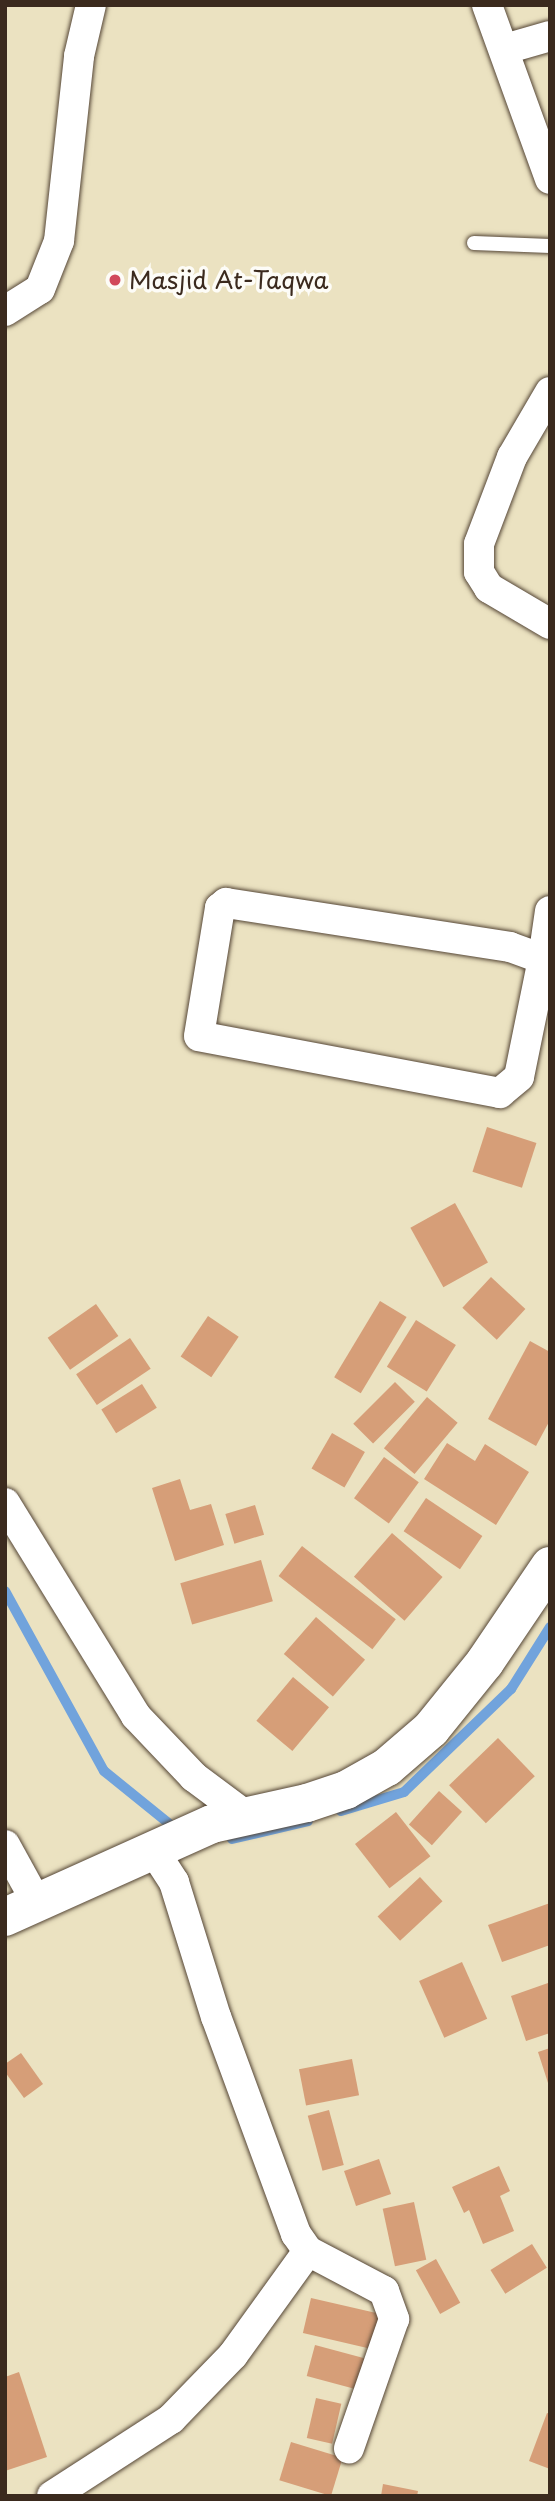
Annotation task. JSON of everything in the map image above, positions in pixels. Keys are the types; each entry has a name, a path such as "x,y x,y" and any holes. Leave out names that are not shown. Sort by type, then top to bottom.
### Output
{"main road":[{"path":"21,1910 229,1819 333,1794 387,1768 431,1729 469,1681 550,1566"}],"street":[{"path":"5,311 40,289 59,241 79,56 91,5"},
{"path":"487,5 550,179"},
{"path":"505,50 550,36"},
{"path":"550,392 512,457 479,544 478,572 489,588 550,624"},
{"path":"546,962 510,947 226,903 220,908 199,1036 500,1093 519,1077 546,962 550,911"},
{"path":"5,1503 136,1716 194,1777 229,1819"},
{"path":"5,1845 21,1910"},
{"path":"166,1846 174,1882 221,2029 296,2234 308,2251 384,2291 394,2319 349,2448"},
{"path":"52,2496 171,2419 233,2355 308,2251"}],"lane":[{"path":"474,243 550,246"}],"building":[{"path":"487,1127 536,1143 522,1188 472,1172"},
{"path":"455,1203 488,1262 443,1287 410,1228"},
{"path":"491,1277 525,1309 497,1340 462,1308"},
{"path":"380,1301 407,1317 361,1393 334,1377"},
{"path":"96,1304 118,1336 70,1370 48,1338"},
{"path":"208,1316 239,1337 211,1377 181,1357"},
{"path":"416,1320 456,1345 427,1392 387,1367"},
{"path":"130,1338 151,1369 97,1405 76,1374"},
{"path":"530,1341 550,1352 550,1420 536,1446 488,1419"},
{"path":"395,1382 415,1402 373,1444 353,1424"},
{"path":"142,1384 157,1408 116,1433 101,1409"},
{"path":"427,1397 458,1423 415,1474 384,1448"},
{"path":"332,1433 365,1452 344,1488 312,1469"},
{"path":"447,1443 475,1461 485,1444 529,1472 496,1525 424,1479"},
{"path":"384,1457 419,1482 389,1524 354,1498"},
{"path":"180,1479 190,1510 211,1504 224,1545 175,1561 152,1488"},
{"path":"426,1498 482,1536 460,1569 404,1531"},
{"path":"255,1505 264,1535 234,1544 225,1514"},
{"path":"392,1533 443,1577 405,1621 354,1577"},
{"path":"302,1546 396,1619 372,1649 279,1576"},
{"path":"261,1560 273,1601 192,1624 180,1583"},
{"path":"316,1617 365,1660 333,1697 284,1654"},
{"path":"293,1677 329,1707 292,1751 256,1721"},
{"path":"498,1738 535,1776 486,1823 449,1785"},
{"path":"439,1791 462,1812 432,1845 409,1824"},
{"path":"396,1812 430,1856 390,1888 355,1844"},
{"path":"420,1877 443,1901 400,1941 378,1917"},
{"path":"550,1903 550,1945 502,1962 488,1925"},
{"path":"462,1962 487,2019 444,2038 419,1981"},
{"path":"548,1983 550,2033 526,2041 511,1996"},
{"path":"550,2048 550,2086 549,2086 538,2052"},
{"path":"21,2053 43,2084 24,2098 5,2072 5,2064"},
{"path":"352,2059 359,2095 306,2106 299,2069"},
{"path":"329,2110 344,2165 323,2171 308,2116"},
{"path":"379,2159 391,2194 356,2206 344,2171"},
{"path":"499,2166 510,2191 500,2196 514,2231 483,2244 469,2210 464,2213 452,2187"},
{"path":"414,2202 426,2260 395,2266 383,2209"},
{"path":"532,2244 547,2268 505,2294 490,2270"},
{"path":"436,2259 460,2303 440,2314 416,2270"},
{"path":"311,2298 386,2315 378,2350 303,2333"},
{"path":"315,2345 367,2359 359,2390 307,2376"},
{"path":"19,2372 47,2457 5,2471 5,2377"},
{"path":"316,2398 341,2404 332,2444 307,2438"},
{"path":"547,2413 550,2414 550,2469 529,2461"},
{"path":"291,2442 343,2458 331,2496 279,2480"},
{"path":"383,2484 418,2491 417,2496 381,2496"}],"waterway":[{"path":"5,1591 104,1771 177,1830"},
{"path":"341,1811 404,1792 511,1689 550,1627"},
{"path":"232,1839 308,1821"}],"place":[{"name":"Masjid At-Taqwa","path":"115,280"}]}
